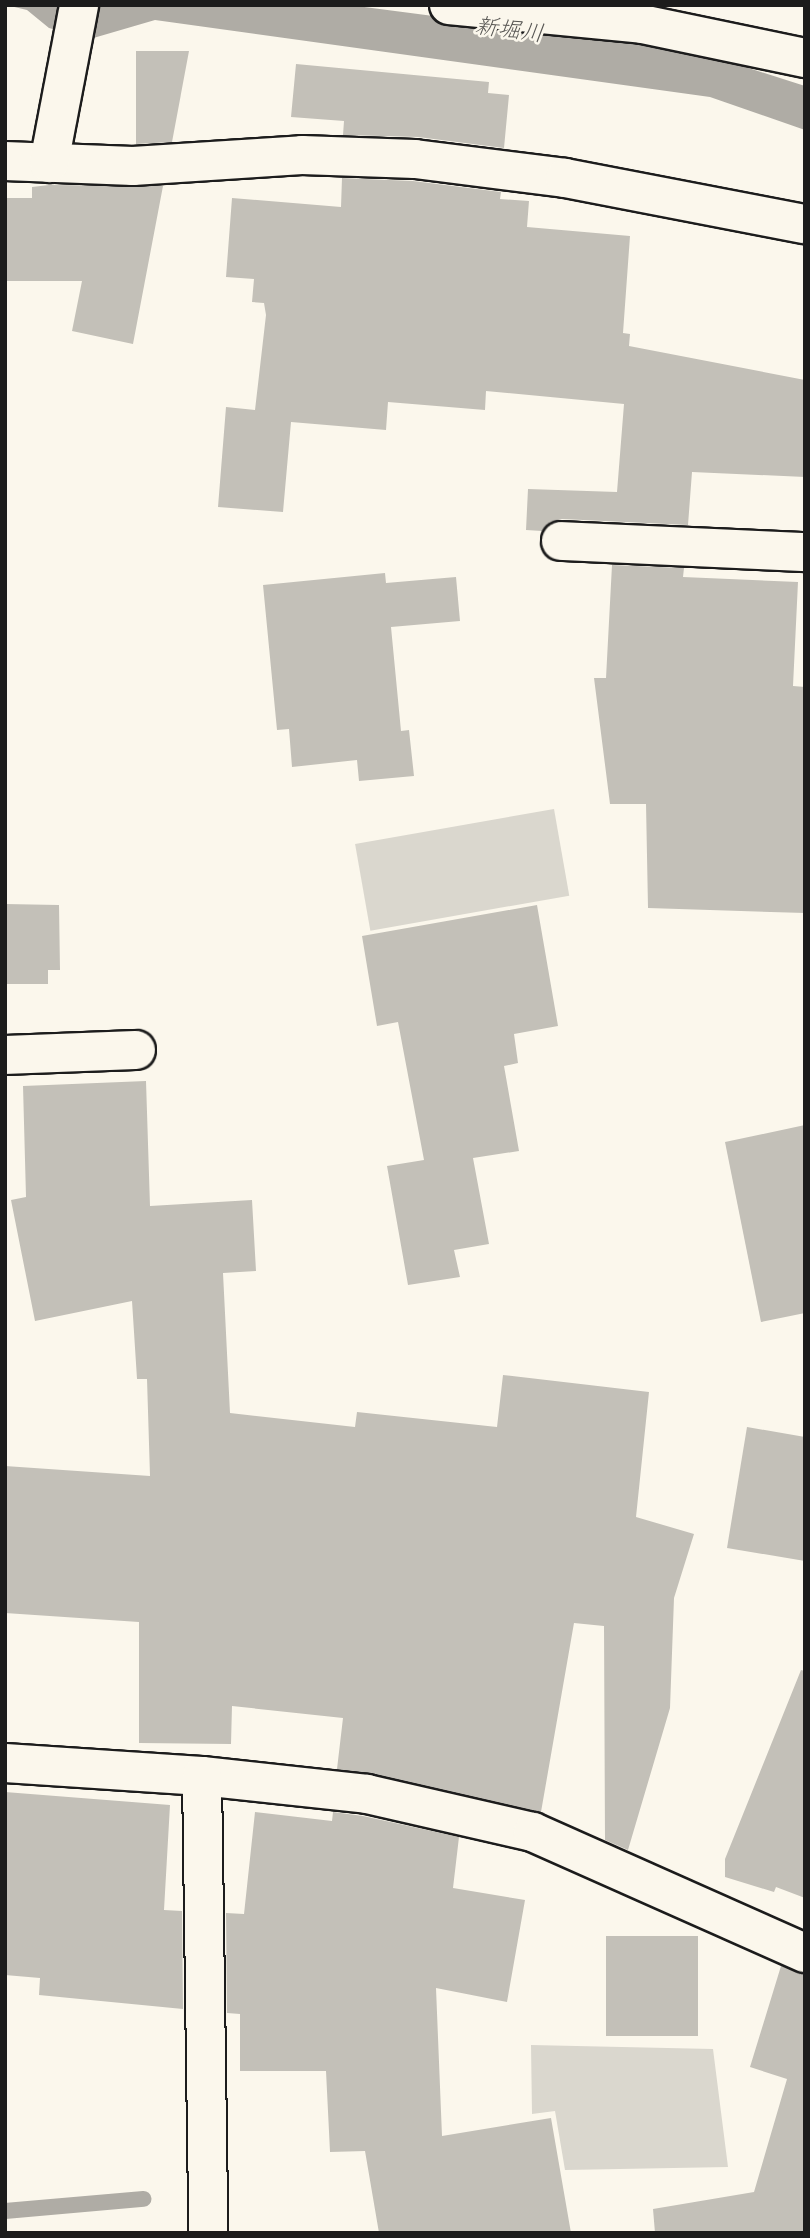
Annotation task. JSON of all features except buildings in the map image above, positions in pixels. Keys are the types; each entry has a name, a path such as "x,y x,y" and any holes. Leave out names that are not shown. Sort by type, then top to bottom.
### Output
{"street":[{"path":"49,163 79,5"},
{"path":"449,5 643,15 805,58"},
{"path":"5,161 133,166 302,155 415,159 565,178 805,224"},
{"path":"561,541 805,552"},
{"path":"5,1055 136,1050"},
{"path":"5,1763 202,1776 367,1794 533,1832 805,1953"},
{"path":"202,1776 208,2233"}],"shaded area":[{"path":"554,809 569,896 370,931 355,844"},
{"path":"531,2045 713,2049 728,2167 565,2170 555,2111 532,2114"}],"water":[{"name":"新堀川","path":"6,5 349,5 631,42 736,64 805,86 805,130 710,97 155,20 90,39 49,28 27,10"}],"waterway":[{"path":"5,2211 143,2199"}]}
